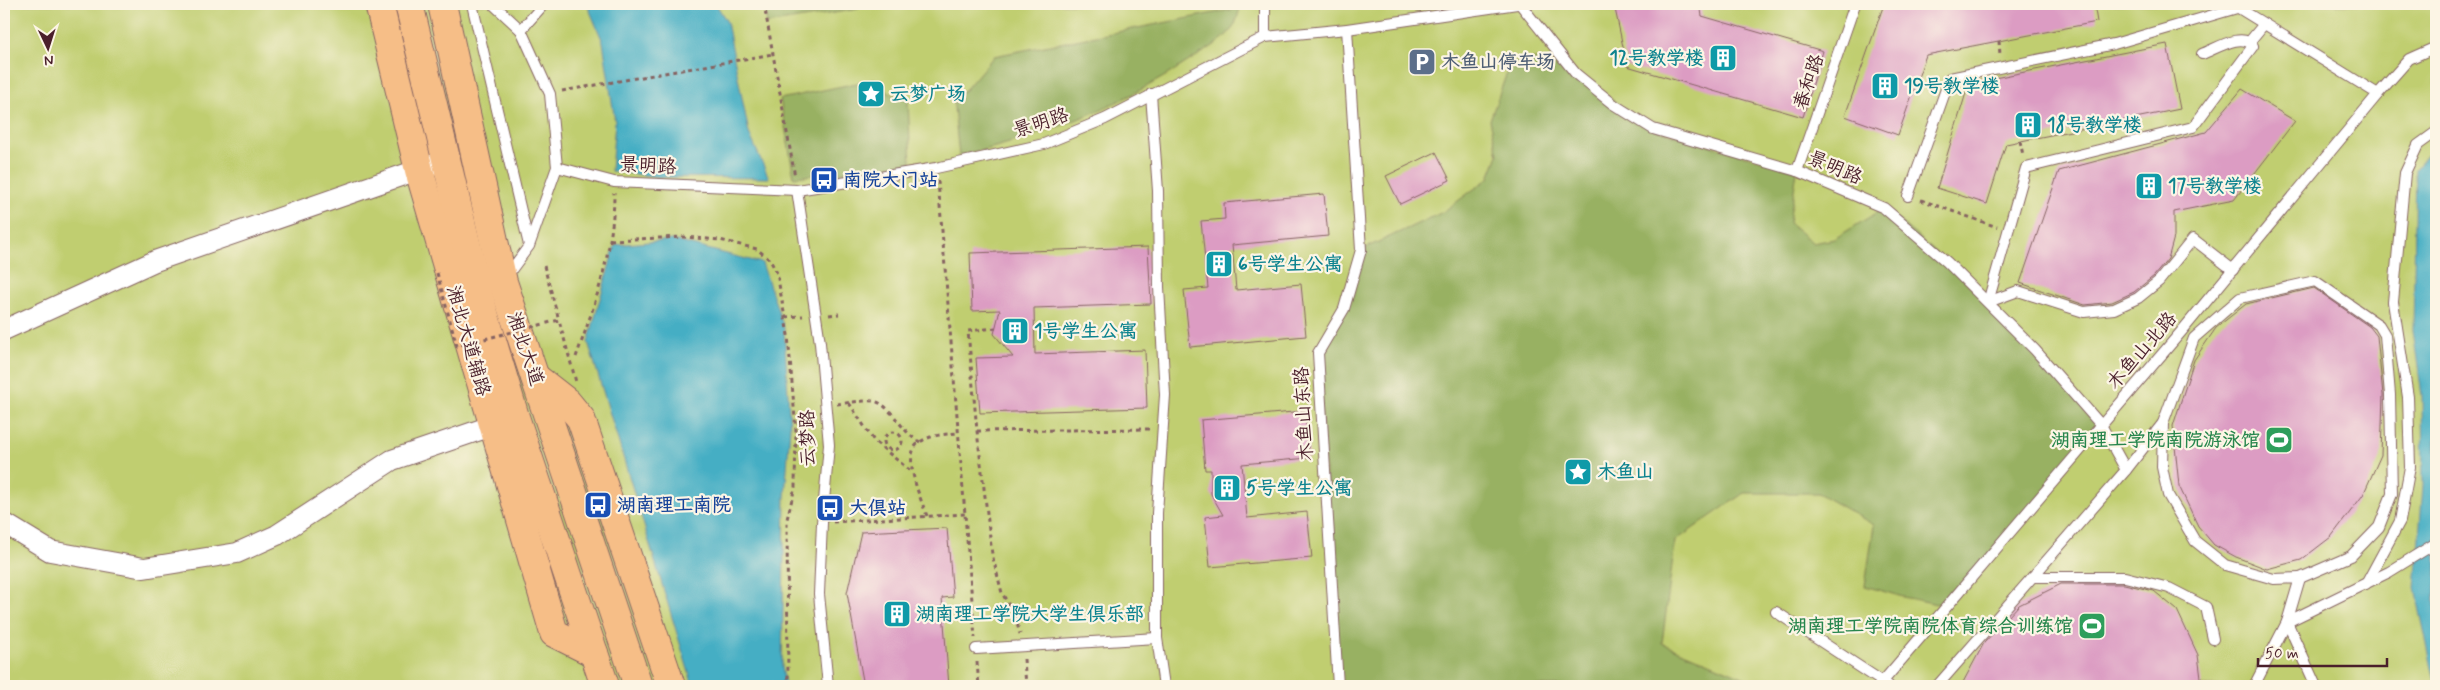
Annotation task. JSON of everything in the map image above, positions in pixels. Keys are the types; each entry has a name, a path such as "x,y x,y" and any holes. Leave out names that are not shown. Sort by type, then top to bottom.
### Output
{"main road":[{"name":"湘北大道辅路","path":"379,4 419,170 504,422"},
{"name":"湘北大道","path":"409,4 478,293 504,422 606,686"},
{"name":"湘北大道","path":"442,4 503,282 638,686"},
{"path":"535,377 567,402 581,419 671,686"}],"street":[{"path":"4,330 156,261 446,160"},
{"path":"4,523 50,551 144,568 237,553 277,535 392,460 504,422"}],"lane":[{"path":"472,4 529,246"},
{"path":"492,4 521,30 550,94 557,167 529,246 503,282"},
{"path":"521,30 544,4"},
{"path":"1265,4 1265,37"},
{"name":"景明路","path":"557,167 614,182 797,190 936,168 1044,144 1105,119 1265,37 1348,29 1519,4 1576,74 1613,104 1653,129 1797,171 1884,208 1947,262 2035,350 2101,425 2126,470"},
{"name":"春和路","path":"1797,171 1855,4"},
{"path":"1908,196 1950,78 2114,44 2234,6 2378,94"},
{"path":"2250,41 2264,24"},
{"name":"木鱼山东路","path":"1338,686 1318,353 1344,309 1361,250 1348,29"},
{"path":"1988,302 2026,168 2193,127 2254,46 2250,41 2242,39 2202,54"},
{"name":"木鱼山北路","path":"1884,685 2233,270 2378,94 2409,59 2436,47"},
{"path":"1151,94 1158,191 1159,287 1165,395 1157,514 1157,638 1164,686"},
{"path":"2366,584 2400,521 2410,467 2408,397 2393,302 2405,174 2418,145 2436,132"},
{"name":"云梦路","path":"797,190 816,315 829,445 822,523 819,594 828,686"},
{"path":"1988,302 2018,291 2084,312 2114,309 2138,298 2159,281 2193,239 2233,270"},
{"path":"1937,686 2126,470 2163,423 2194,338 2240,298 2315,281 2379,325 2385,335 2390,395 2392,494 2379,528 2351,556 2300,578 2274,579 2225,565 2195,541 2168,495 2162,467 2163,423"},
{"path":"2287,622 2389,572 2436,543"},
{"path":"2032,577 2125,577 2169,588 2206,607 2213,639"},
{"path":"2254,686 2287,622 2300,578"},
{"path":"1776,612 1884,685"},
{"path":"2287,622 2316,686"},
{"path":"976,649 1157,638"}],"path":[{"path":"764,4 797,190"},
{"path":"550,94 772,54"},
{"path":"936,168 979,686"},
{"path":"576,357 594,307 610,240 614,182"},
{"path":"1908,196 2007,231"},
{"path":"610,240 684,237 720,240 757,249 770,260 776,273 785,317 796,431 795,487 787,519 788,686"},
{"path":"544,266 576,382"},
{"path":"437,273 457,346 559,320"},
{"path":"785,317 816,315"},
{"path":"996,328 968,331 977,432 992,554 1002,593 1015,616 1023,646 1026,686"},
{"path":"826,404 874,401 884,406 912,438 920,442"},
{"path":"848,403 874,441 884,447 891,450 899,448 902,440 900,435 895,432 887,435 884,440 884,447 913,474"},
{"path":"977,432 1163,429"},
{"path":"900,435 905,431"},
{"path":"927,516 911,467 913,450 920,442 958,433"},
{"path":"822,523 965,514"}],"green space":[{"path":"4,4 2436,4 2436,686 4,686"},
{"path":"764,4 861,4 858,9 767,24"},
{"path":"1240,8 1233,27 1223,39 1163,78 1135,93 1107,107 1049,130 989,149 959,156 953,97 965,90 994,56"},
{"path":"1536,59 1576,74 1653,129 1797,171 1789,223 1813,243 1834,239 1884,208 1947,262 2101,425 1947,606 1903,597 1865,586 1874,525 1818,493 1744,493 1675,541 1662,643 1764,686 1338,686 1318,353 1344,309 1361,250 1443,212 1489,178 1498,155 1490,120 1510,64"},
{"path":"876,79 885,90 908,100 911,165 794,177 780,99"}],"water":[{"path":"587,4 716,4 727,22 749,133 769,178 659,177 611,171 615,122 603,42"},
{"path":"2436,144 2436,686 2415,588 2423,486 2422,396 2413,331 2416,169"},
{"path":"672,240 762,263 784,328 790,427 785,497 782,666 785,686 693,686 588,342 615,245"}],"building":[{"name":"12号教学楼","path":"1614,4 1700,4 1702,16 1823,51 1803,117 1627,66"},
{"name":"19号教学楼","path":"1884,4 2094,4 2097,22 1926,55 1898,135 1845,116"},
{"name":"18号教学楼","path":"2167,44 2180,109 2006,144 1987,204 1937,188 1969,83"},
{"name":"17号教学楼","path":"2242,89 2295,121 2234,200 2174,212 2174,237 2168,259 2154,276 2134,292 2112,302 2085,305 2020,283 2059,171 2206,132"},
{"path":"1436,152 1450,180 1400,204 1386,176"},
{"name":"6号学生公寓","path":"1324,194 1328,236 1232,245 1236,290 1301,284 1306,336 1190,347 1184,290 1208,288 1201,221 1225,219 1224,203"},
{"name":"1号学生公寓","path":"1148,247 1151,304 1034,308 1035,354 1145,350 1147,408 980,413 976,358 1013,357 994,334 1000,310 972,311 970,253"},
{"name":"湖南理工学院南院游泳馆","path":"2314,288 2370,327 2377,336 2383,395 2381,455 2363,495 2331,537 2301,560 2267,569 2236,557 2214,545 2198,526 2179,486 2173,426 2194,360 2216,328 2246,304"},
{"name":"5号学生公寓","path":"1305,411 1309,458 1242,464 1247,518 1307,512 1312,558 1210,567 1205,517 1223,515 1211,494 1211,470 1205,470 1201,420"},
{"name":"湖南理工学院大学生俱乐部","path":"947,528 953,597 942,598 949,686 864,686 847,593 861,532"},
{"name":"湖南理工学院南院体育综合训练馆","path":"2061,584 2124,584 2154,591 2177,610 2198,655 2202,686 1961,686 1984,643 2019,605"}],"place":[{"name":"12号教学楼","path":"1723,58"},
{"name":"木鱼山停车场","path":"1422,62"},
{"name":"19号教学楼","path":"1885,86"},
{"name":"云梦广场","path":"871,94"},
{"name":"18号教学楼","path":"2028,125"},
{"name":"南院大门站","path":"824,180"},
{"name":"17号教学楼","path":"2149,186"},
{"name":"6号学生公寓","path":"1219,264"},
{"name":"1号学生公寓","path":"1015,331"},
{"name":"湖南理工学院南院游泳馆","path":"2279,440"},
{"name":"木鱼山","path":"1578,472"},
{"name":"5号学生公寓","path":"1227,488"},
{"name":"湖南理工南院","path":"598,505"},
{"name":"大俱站","path":"830,508"},
{"name":"湖南理工学院大学生俱乐部","path":"897,614"},
{"name":"湖南理工学院南院体育综合训练馆","path":"2092,626"}]}
